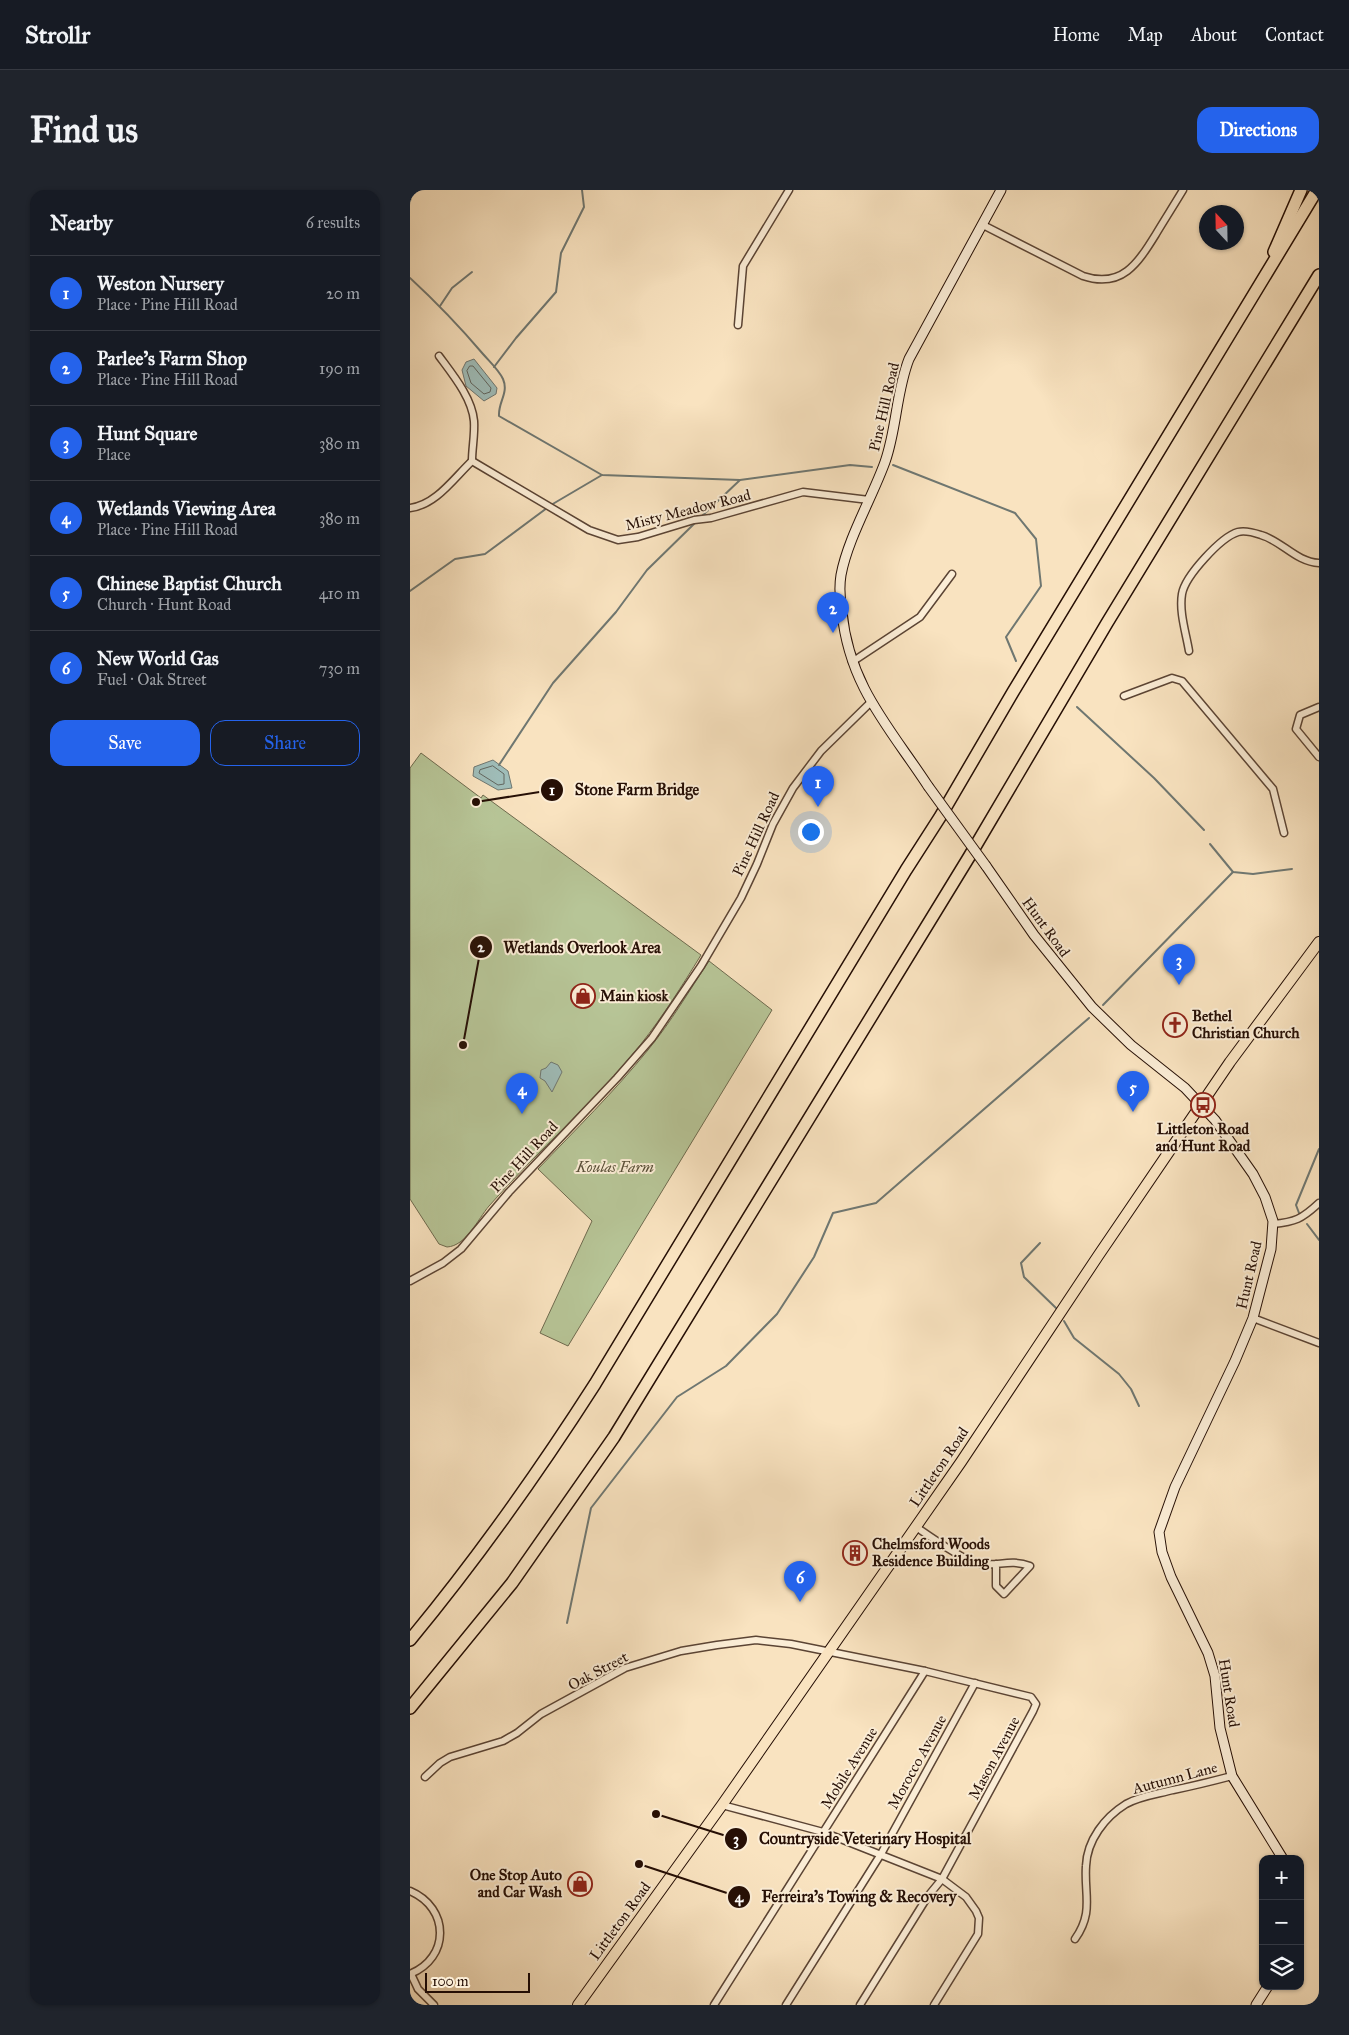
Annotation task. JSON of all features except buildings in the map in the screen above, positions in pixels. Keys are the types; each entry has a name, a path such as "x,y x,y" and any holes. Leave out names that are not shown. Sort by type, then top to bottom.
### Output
{"highway":[{"path":"1262,281 1282,229 1301,190"},
{"path":"410,1640 505,1517 551,1453 595,1384 1317,190"},
{"path":"410,1708 512,1583 614,1437 969,857 1107,623 1319,275"}],"main road":[{"name":"Littleton Road","path":"578,2005 722,1805 916,1528 1201,1103 1319,942"}],"street":[{"path":"738,325 743,266 789,190"},
{"name":"Pine Hill Road","path":"410,1280 443,1264 461,1249 509,1192 652,1038 701,966 734,911 757,864 773,824 793,788 821,751 870,703 852,662 843,622 841,575 845,559 890,444 900,387 909,359 936,306 1001,190"},
{"path":"983,225 1078,275 1095,280 1107,279 1126,272 1138,262 1183,190"},
{"path":"410,508 422,505 434,498 472,460 474,422 471,408 455,378 439,356"},
{"name":"Misty Meadow Road","path":"472,460 589,530 618,540 638,537 803,492 869,500"},
{"path":"1189,651 1182,613 1182,593 1203,561 1227,538 1240,532 1262,535 1278,542 1309,563 1319,563"},
{"path":"852,662 920,617 952,574"},
{"path":"1124,696 1172,678 1182,681 1273,789 1284,833"},
{"name":"Hunt Road","path":"870,703 1034,935 1092,1007 1132,1046 1201,1103 1253,1174 1265,1197 1273,1224 1271,1249 1253,1318 1175,1487 1159,1532 1162,1552 1171,1577 1208,1654 1215,1676 1220,1728 1232,1776 1281,1855"},
{"path":"1319,707 1300,715 1296,729 1319,757"},
{"path":"1273,1224 1291,1222 1305,1216 1319,1203"},
{"path":"1253,1318 1319,1343"},
{"path":"916,1528 974,1563 996,1564 1017,1562 1030,1566 1004,1594 996,1586 996,1564"},
{"name":"Oak Street","path":"426,1777 440,1763 450,1757 487,1747 517,1734 541,1714 625,1668 681,1651 756,1640 830,1651"},
{"name":"Mason Avenue","path":"830,1651 1030,1696 1035,1701 1035,1708 942,1879 928,1896 860,2005"},
{"name":"Mobile Avenue","path":"714,2005 925,1671"},
{"name":"Morocco Avenue","path":"786,2005 881,1854 975,1683"},
{"name":"Autumn Lane","path":"1075,1939 1084,1926 1086,1914 1086,1865 1089,1846 1111,1816 1127,1804 1144,1797 1232,1776"},
{"path":"722,1805 823,1832 942,1879 966,1897 979,1918 979,1927 975,1940 934,2005"},
{"path":"410,1891 423,1897 432,1906 438,1917 439,1942 431,1959 422,1968 410,1974 418,1989 434,2005"},
{"path":"1256,2005 1265,1990"}],"green space":[{"name":"Koulas Farm","path":"421,753 481,798 483,795 701,955 657,1023 605,1086 508,1185 489,1206 466,1237 460,1242 447,1247 439,1244 410,1199 410,768"},
{"name":"Koulas Farm","path":"709,961 772,1010 568,1346 540,1333 592,1221 538,1169 635,1066 672,1017"}],"water":[{"path":"474,359 497,388 496,394 484,401 466,386 462,370 466,362"},
{"path":"493,760 508,771 512,788 498,790 473,776 474,767"},
{"path":"551,1062 558,1065 562,1072 552,1092 545,1081 540,1078 541,1070 546,1068"}],"waterway":[{"path":"410,201 413,190"},
{"path":"494,367 516,338 556,292 561,253 584,207 582,190"},
{"path":"440,306 452,288 472,272"},
{"path":"410,278 457,324 503,379 505,389 499,416 602,475 740,480 850,465 872,467"},
{"path":"893,465 1015,513 1036,539 1041,586 1006,637 1016,661"},
{"path":"551,505 602,475"},
{"path":"702,516 740,480"},
{"path":"410,591 455,559 485,554 547,508"},
{"path":"499,765 553,683 616,612 647,570 697,521"},
{"path":"1077,707 1154,778 1204,830"},
{"path":"1210,844 1233,872 1253,874 1292,869"},
{"path":"1103,1005 1233,872"},
{"path":"567,1623 591,1508 677,1397 726,1366 777,1314 814,1257 833,1213 876,1203 1089,1018"},
{"path":"1299,1213 1296,1205 1319,1149"},
{"path":"1307,1224 1319,1240"},
{"path":"1040,1243 1021,1263 1024,1277 1056,1308"},
{"path":"1064,1321 1074,1338 1119,1374 1131,1389 1139,1406"}],"place":[{"name":"Parlee's Farm Shop","path":"833,633"},
{"name":"Stone Farm Bridge","path":"476,802"},
{"name":"Weston Nursery","path":"818,807"},
{"name":"Hunt Square","path":"1179,985"},
{"name":"Main kiosk","path":"583,996"},
{"name":"Bethel Christian Church","path":"1175,1025"},
{"name":"Wetlands Overlook Area","path":"463,1045"},
{"name":"Littleton Road and Hunt Road","path":"1203,1105"},
{"name":"Chinese Baptist Church","path":"1133,1112"},
{"name":"Wetlands Viewing Area","path":"522,1114"},
{"name":"Chelmsford Woods Residence Building","path":"855,1553"},
{"name":"New World Gas","path":"800,1602"},
{"name":"Countryside Veterinary Hospital","path":"656,1814"},
{"name":"Ferreira's Towing & Recovery","path":"639,1864"},
{"name":"One Stop Auto and Car Wash","path":"580,1884"}]}
